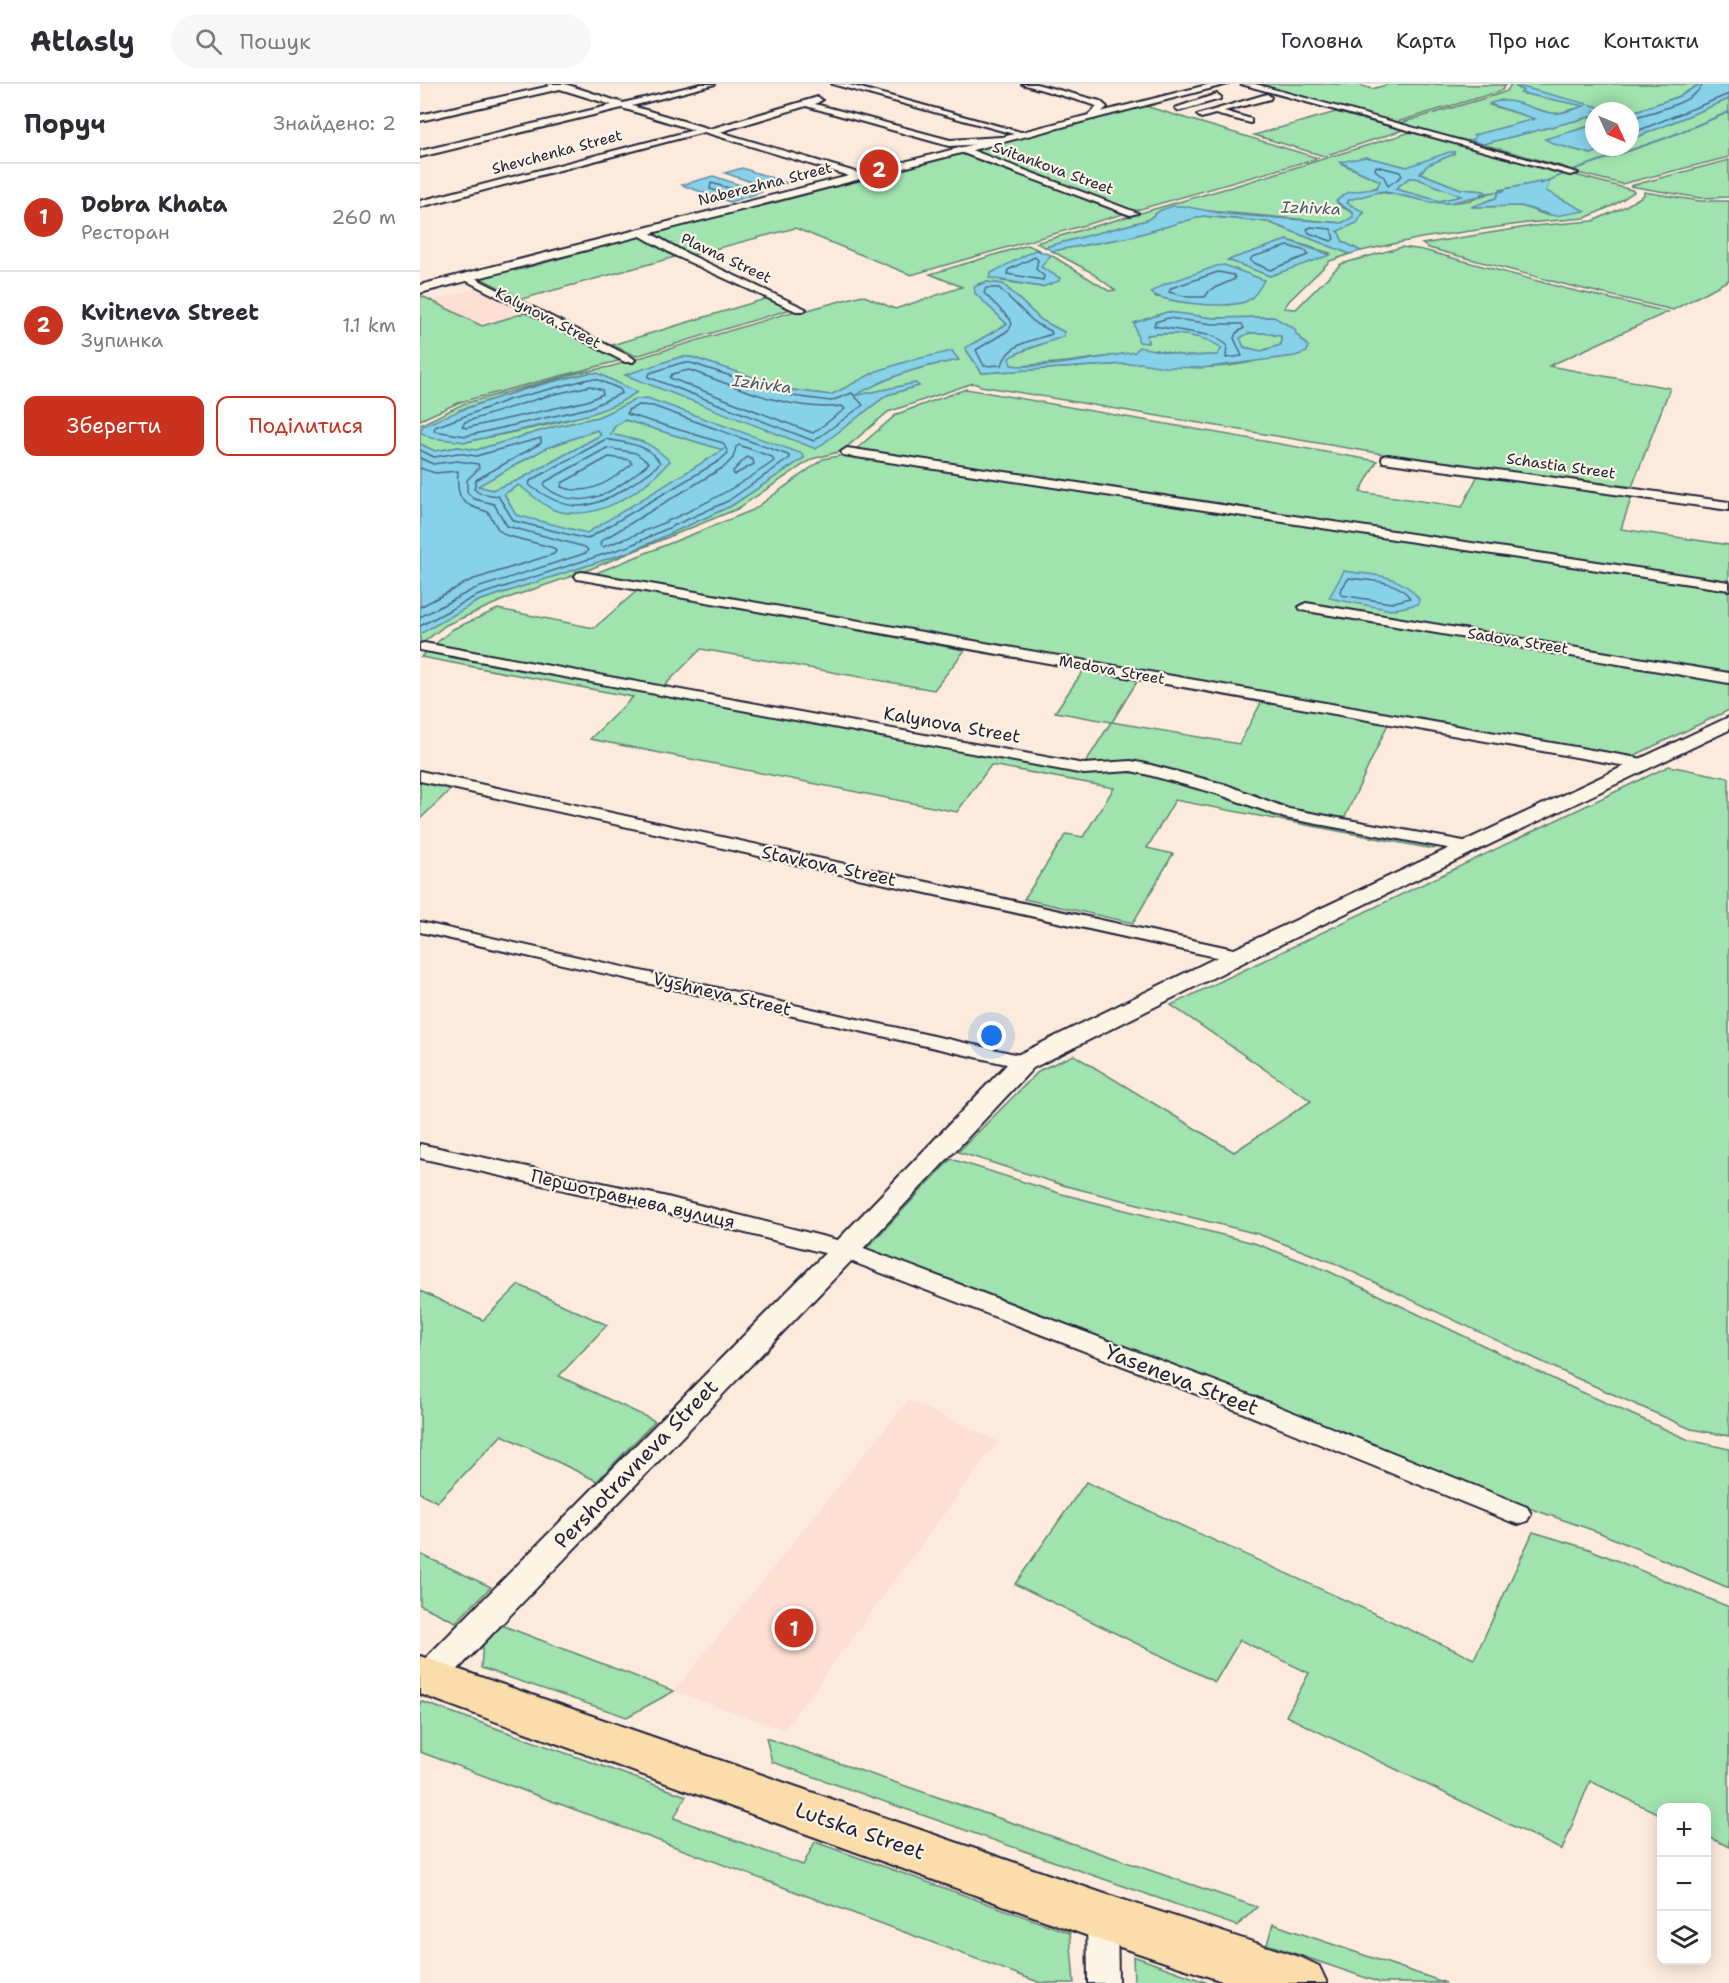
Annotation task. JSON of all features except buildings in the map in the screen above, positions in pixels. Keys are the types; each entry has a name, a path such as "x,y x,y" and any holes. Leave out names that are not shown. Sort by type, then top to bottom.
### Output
{"main road":[{"name":"Lutska Street","path":"422,1678 1102,1917 1302,1983"}],"street":[{"path":"420,118 553,85 574,84"},
{"path":"420,154 711,84"},
{"path":"836,84 1024,134"},
{"path":"837,95 879,84"},
{"path":"1026,84 1097,103 1103,107 1091,117"},
{"path":"553,85 859,176"},
{"path":"1179,108 1208,100 1234,89 1485,148 1573,174"},
{"name":"Naberezhna Street","path":"420,289 1186,93 1234,89"},
{"path":"1186,93 1232,106"},
{"path":"1201,115 1267,97"},
{"name":"Shevchenka Street","path":"420,204 827,98"},
{"path":"807,104 949,143 960,145 985,140 1001,140"},
{"path":"1214,111 1248,121"},
{"name":"Svitankova Street","path":"963,150 1133,213"},
{"name":"Plavna Street","path":"641,232 680,254 800,309"},
{"name":"Kalynova Street","path":"467,277 629,360"},
{"path":"847,452 1729,586"},
{"name":"Schastia Street","path":"1388,459 1729,506"},
{"name":"Medova Street","path":"582,576 1642,764"},
{"name":"Sadova Street","path":"1306,607 1729,678"},
{"name":"Kalynova Street","path":"424,647 1084,769 1131,766 1147,769 1221,789 1285,813 1468,847"},
{"path":"1024,1062 1239,956 1729,723"},
{"name":"Stavkova Street","path":"420,776 1239,956"},
{"name":"Vyshneva Street","path":"420,927 1024,1062"},
{"name":"Pershotravneva Street","path":"422,1678 845,1250 1024,1062"},
{"name":"Першотравнева вулиця","path":"420,1151 663,1204 845,1250"},
{"name":"Yaseneva Street","path":"845,1250 1217,1392 1518,1514"},
{"path":"1102,1917 1102,1983"}],"shaded area":[{"path":"480,287 528,312 482,326 432,301"},
{"path":"908,1400 998,1441 784,1730 674,1691"}],"green space":[{"path":"1253,84 1356,84 1372,89 1389,84 1506,85 1502,90 1494,93 1390,124"},
{"path":"1511,84 1700,84 1680,96 1639,110 1639,102 1585,102 1585,105 1517,88 1524,91 1521,93 1585,106 1555,114 1501,100 1490,105 1536,119 1474,135 1476,138 1471,140 1483,144 1585,118 1585,128 1546,139 1585,152 1585,156 1639,156 1639,136 1729,99 1729,157 1622,184 1570,171 1567,168 1493,147 1397,124 1507,91"},
{"path":"1145,106 1318,158 911,275 795,228 692,255 650,232"},
{"path":"1336,112 1403,130 1324,156 1254,135"},
{"path":"1411,132 1634,192 1614,205 1585,218 1527,223 1421,238 1361,251 1343,242 1338,231 1364,213 1347,203 1353,197 1337,204 1353,213 1354,217 1342,223 1208,211 1161,210 1147,220 1045,247 1036,243","holes":["1454,152 1454,154 1427,165 1420,173 1461,189 1484,191 1487,194 1467,201 1446,203 1423,201 1387,193 1360,194 1379,186 1380,181 1342,164 1366,157 1413,167","1546,181 1545,191 1584,211 1546,215 1521,206 1473,207 1496,198 1500,190"]},
{"path":"1729,160 1729,197 1700,198 1630,186"},
{"path":"1409,178 1416,178 1462,196 1440,201 1395,189"},
{"path":"1644,192 1700,201 1729,201 1729,280 1673,310 1571,286 1429,248 1422,244 1533,226 1593,221 1624,207 1644,195"},
{"path":"1202,216 1268,222 1350,254 1330,261 1284,308 1296,309 1341,264 1402,247 1423,250 1567,289 1668,312 1549,366 1670,388 1632,487 1389,455 973,383 888,412 842,451 812,459 737,509 578,574 508,598 446,625 420,645 420,634 427,628 478,601 632,551 731,506 804,458 637,399 598,417 554,427 476,450 458,447 435,451 420,444 420,425 463,404 577,373 609,367 795,311 808,310 862,295 895,309 962,287 930,274 1028,245 1041,251 1035,250 1002,281 1042,287 1040,267 1051,255 1109,291 1115,290 1089,271 1052,251 1130,237","holes":["1287,240 1330,253 1270,276 1228,260","1264,280 1229,305 1156,297 1152,293","986,282 1003,284 1041,320 1064,332 1052,340 1009,358 1010,365 1067,362 1156,350 1185,356 1217,355 1222,348 1206,340 1186,335 1147,335 1148,343 1134,323 1167,312 1214,318 1274,317 1303,340 1261,359 1220,367 1140,363 982,373 965,348 1007,324 975,293 978,284","952,351 958,360 903,374 878,383 851,397 915,383 919,386 887,395 816,448 626,375 680,357 691,357 792,390 831,395","589,373 597,373 637,392 576,418 466,442 459,410 543,383"]},
{"path":"641,236 675,257 522,299 480,278 512,269 515,271"},
{"path":"420,295 482,326 528,312 622,360 460,402 420,420"},
{"path":"768,298 791,309 636,356 612,345"},
{"path":"1249,333 1281,336 1281,345 1261,351 1244,347 1239,338"},
{"path":"966,389 1377,461 1360,492 1462,507 1478,475 1632,496 1621,529 1729,545 1729,584 854,451 897,414"},
{"path":"625,420 724,450 587,534 516,516 504,494 519,485 555,510 618,436 610,435 615,426"},
{"path":"597,430 601,435 519,480 492,490 477,486 546,448"},
{"path":"848,454 1729,591 1729,710 1629,758 591,575 753,510 823,459"},
{"path":"638,590 965,650 934,690 701,649 662,688 433,646 453,629 498,609 594,628"},
{"path":"426,651 1083,772 1130,769 1219,791 1283,816 1441,845 1433,849 1175,800 1147,848 1173,854 1133,923 1024,899 1066,834 1083,837 1114,788 991,765 957,812 590,739 633,697 421,657"},
{"path":"1083,671 1138,680 1112,722 1239,744 1262,701 1388,724 1344,819 1288,809 1150,766 1084,765 1111,722 1055,712"},
{"path":"1669,766 1729,778 1729,1436 1691,1429 1572,1376 1334,1263 1258,1234 1066,1186 958,1152 1040,1070 1074,1055 1234,1152 1311,1101 1171,1005"},
{"path":"420,781 452,788 420,819"},
{"path":"951,1159 1062,1194 1254,1243 1328,1271 1566,1385 1689,1440 1729,1449 1729,1588 1598,1532 1526,1507 866,1249"},
{"path":"519,1285 607,1325 559,1376 655,1421 597,1481 502,1435 437,1502 420,1493 420,1291 483,1320"},
{"path":"1086,1482 1474,1659 1533,1532 1589,1549 1729,1607 1729,1847 1711,1838 1711,1803 1657,1803 1657,1813 1590,1781 1562,1850 1286,1716 1309,1673 1240,1640 1215,1682 1015,1584"},
{"path":"420,1554 491,1587 456,1622 420,1605"},
{"path":"496,1623 674,1691 627,1717 481,1668 483,1641"},
{"path":"420,1701 686,1796 674,1818 803,1865 815,1842 1070,1933 1074,1983 1041,1983 420,1752"},
{"path":"766,1738 1257,1907 1237,1926 772,1762"},
{"path":"1273,1924 1446,1983 1381,1983 1267,1944"},
{"path":"1133,1956 1208,1983 1134,1983"}],"water":[{"path":"1700,84 1729,84 1729,99 1639,136 1639,110 1680,96"},
{"path":"1515,87 1585,103 1585,118 1483,144 1470,140 1475,138 1474,135 1535,119 1489,104 1497,101 1513,102 1556,113 1584,106 1521,93 1523,90"},
{"path":"1585,128 1585,152 1554,144 1545,139"},
{"path":"1454,152 1428,165 1420,173 1461,189 1484,191 1487,194 1449,203 1430,202 1382,191 1349,200 1347,203 1364,212 1357,223 1338,231 1343,242 1361,251 1350,254 1268,222 1203,216 1130,237 1052,251 1045,247 1147,220 1161,210 1173,206 1225,214 1342,223 1353,217 1353,213 1336,201 1346,193 1377,188 1380,181 1340,162 1366,157 1407,167","holes":["1409,178 1416,178 1461,196 1440,201 1395,189"]},
{"path":"742,168 787,183 769,188 725,173"},
{"path":"713,176 762,192 730,202 682,185"},
{"path":"1546,181 1549,183 1546,191 1585,211 1555,216 1521,206 1471,207 1496,198 1500,190"},
{"path":"1287,240 1330,255 1270,276 1228,260"},
{"path":"1035,250 1051,255 1041,267 1060,278 1059,281 1042,287 989,278 991,273"},
{"path":"1224,265 1264,280 1247,301 1227,305 1198,304 1169,300 1151,292 1165,284"},
{"path":"986,282 1003,284 1041,320 1064,332 1064,336 1009,358 1011,365 1039,366 1072,362 1135,352 1139,347 1185,356 1217,355 1222,348 1206,340 1186,335 1147,335 1148,343 1139,342 1134,323 1167,312 1214,318 1274,317 1295,329 1296,334 1308,346 1307,352 1295,356 1202,368 1165,367 1140,363 982,373 965,348 1007,324 975,293 974,287","holes":["1249,333 1281,336 1281,345 1261,351 1244,347 1240,338"]},
{"path":"952,351 959,360 905,373 880,382 854,396 915,383 919,386 887,395 816,449 625,375 680,357 691,357 792,390 831,395 877,371"},
{"path":"589,373 597,373 637,392 619,403 591,414 466,442 431,438 420,432 423,426 484,402"},
{"path":"647,398 803,454 804,458 731,506 632,551 478,601 420,634 420,444 435,451 458,447 476,450 554,427 598,417 637,399","holes":["625,420 723,450 587,533 516,515 504,494 519,485 552,509 573,513 604,508 647,483 670,461 648,444 610,434 615,426","597,430 601,435 519,480 492,490 478,486 546,448"]},
{"path":"1344,571 1395,580 1412,591 1419,599 1418,604 1391,610 1329,598"}],"waterway":[{"name":"Izhivka","path":"1570,171 1666,138 1729,112"},
{"name":"Izhivka","path":"1540,184 1566,173"},
{"name":"Izhivka","path":"1481,194 1504,191"}],"place":[{"name":"Kvitneva Street","path":"879,169"},
{"name":"Dobra Khata","path":"794,1628"}]}
